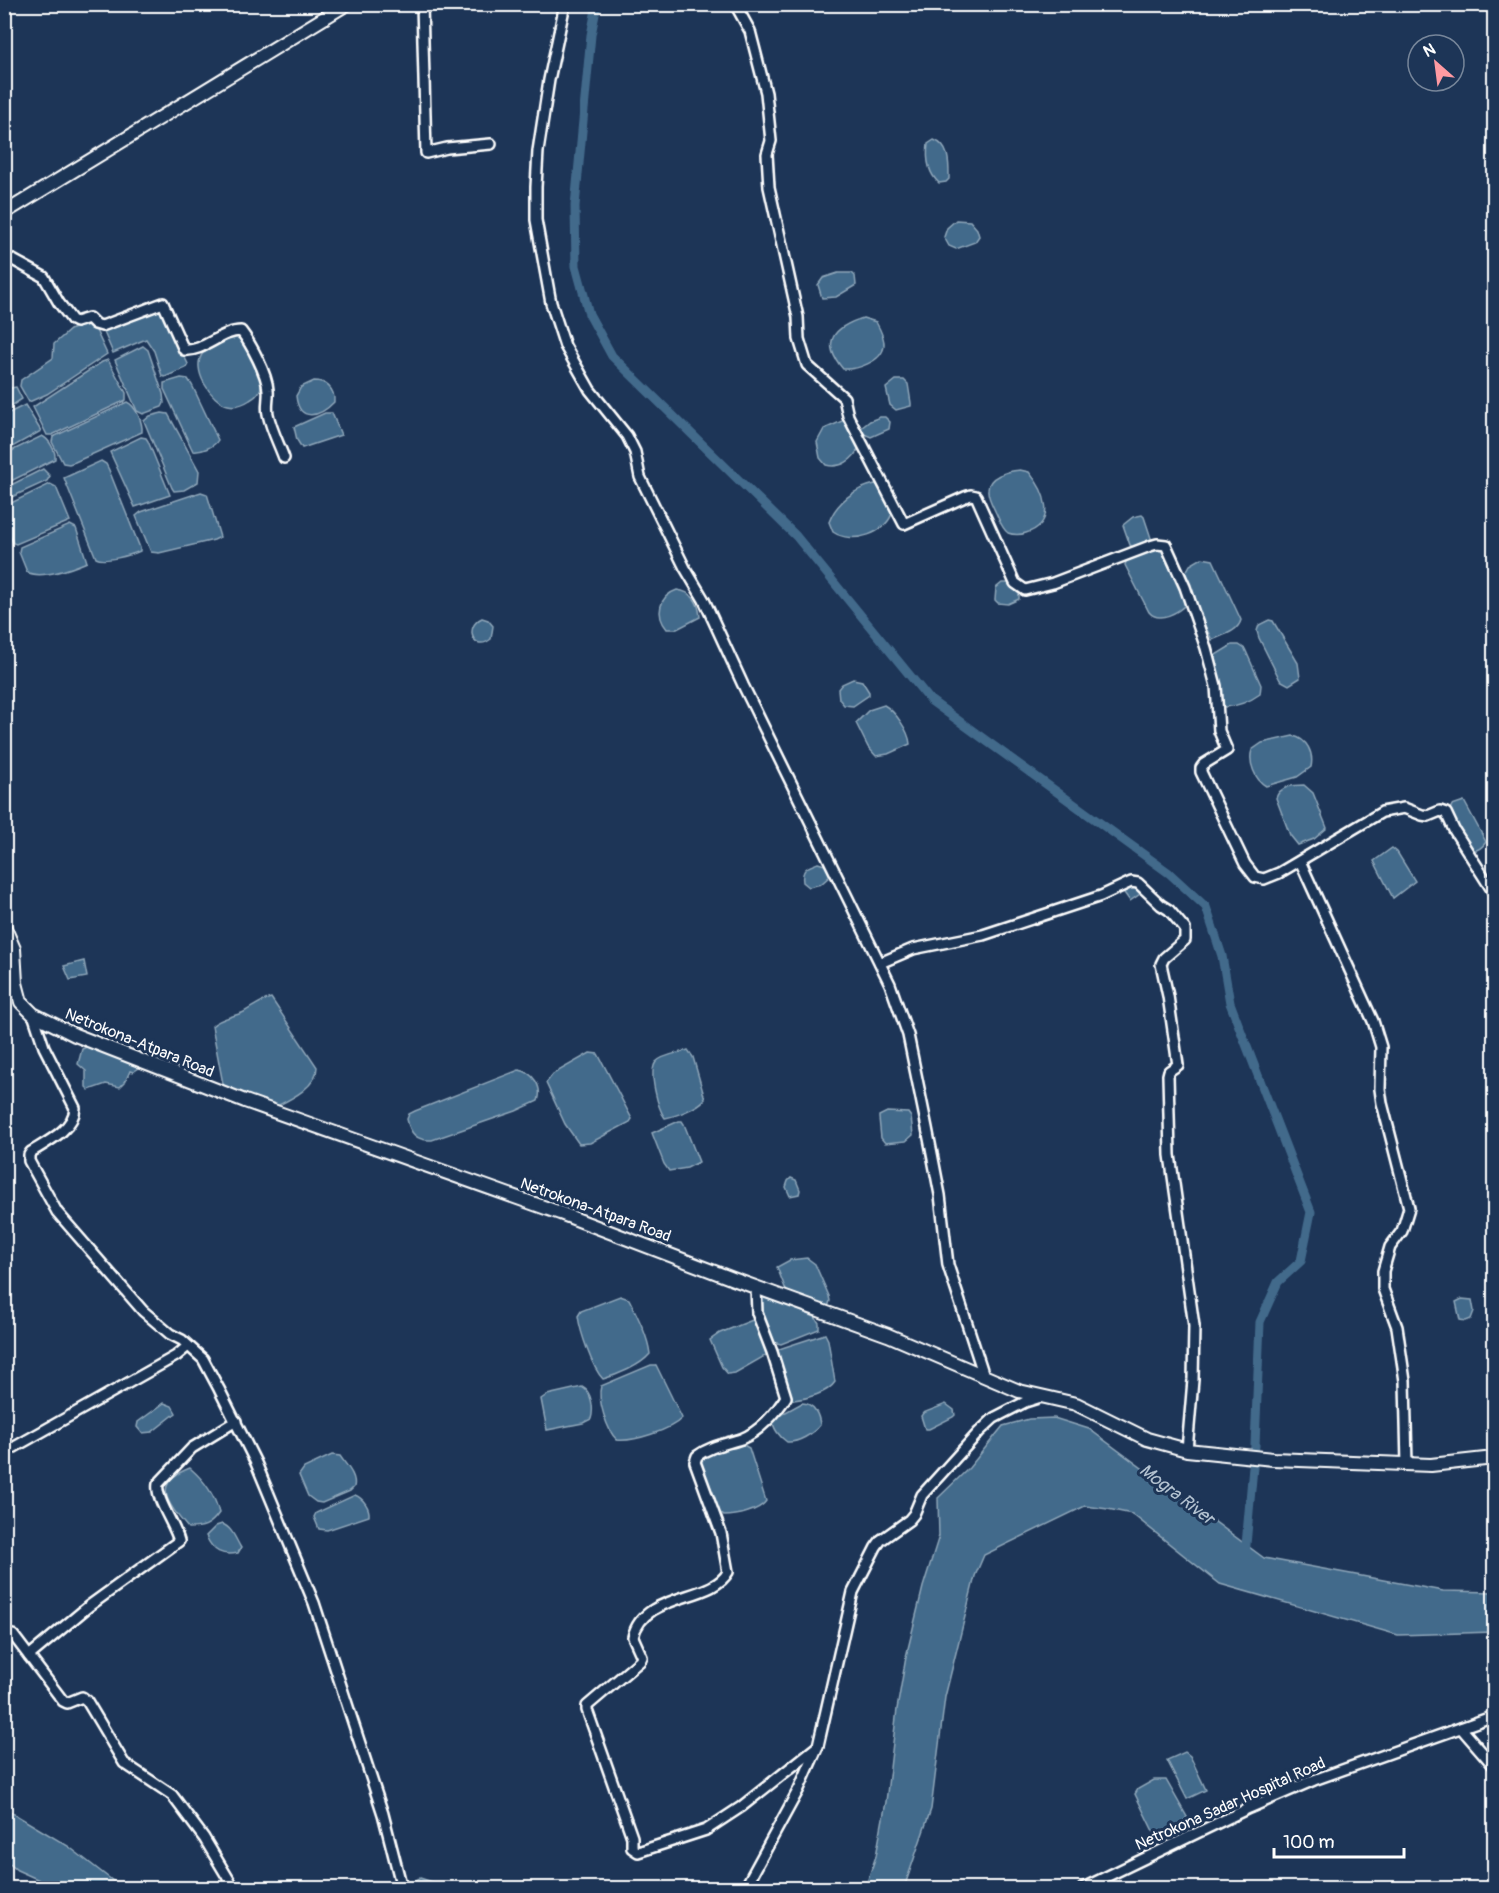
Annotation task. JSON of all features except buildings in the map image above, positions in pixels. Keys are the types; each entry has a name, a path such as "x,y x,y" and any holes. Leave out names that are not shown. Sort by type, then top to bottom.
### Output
{"street":[{"path":"4,213 348,4"},
{"path":"422,4 426,153 447,148 491,144"},
{"path":"565,4 549,80 538,151 536,220 551,303 565,346 590,390 627,436 635,452 640,477 685,568 704,600 743,685 890,984 908,1035 938,1184 948,1265 984,1376"},
{"path":"735,4 750,31 766,93 771,141 767,154 769,187 798,317 804,357 807,365 844,398 848,416 902,522 907,524 965,497 976,496 1015,583 1025,590 1053,583 1150,546 1166,545 1185,587 1206,648 1216,686 1219,731 1227,750 1204,764 1201,772 1245,864 1255,877 1264,879 1279,873 1382,812 1404,808 1428,816 1436,812 1446,813 1454,830 1494,893"},
{"path":"4,255 44,277 59,303 76,322 89,318 95,324 102,326 163,303 184,350 192,350 228,333 241,331 248,339 265,377 269,420 284,458"},
{"path":"1300,861 1373,1021 1381,1047 1382,1103 1409,1208 1402,1231 1390,1247 1383,1271 1383,1289 1397,1327 1405,1381 1407,1465"},
{"path":"880,963 913,949 983,935 1101,896 1131,882 1144,888 1181,922 1186,932 1185,940 1164,958 1161,964 1178,1061 1177,1067 1169,1071 1168,1075 1170,1155 1194,1326 1193,1380 1187,1450"},
{"name":"Netrokona-Atpara Road","path":"4,926 14,949 17,992 24,1007 33,1014 75,1035 148,1065 570,1216 888,1335 1019,1390 1076,1404 1147,1440 1187,1450 1273,1459 1431,1465 1494,1458"},
{"path":"33,1014 44,1047 75,1108 74,1118 64,1129 31,1152 29,1161 57,1212 143,1311 203,1359 236,1422 256,1463 314,1603 383,1814 402,1888"},
{"path":"756,1287 757,1313 786,1397 762,1424 749,1434 706,1450 697,1456 695,1462 720,1533 728,1572 722,1580 698,1593 661,1605 638,1623 633,1637 642,1657 640,1662 587,1706 587,1710 632,1837 632,1848 638,1852 706,1830 741,1807 818,1746"},
{"path":"4,1453 176,1356 188,1346"},
{"path":"745,1888 799,1789 818,1746 853,1592 876,1547 881,1540 909,1520 922,1495 994,1418 1024,1402 1041,1397"},
{"path":"29,1656 89,1606 179,1541 177,1530 158,1493 158,1484 192,1448 236,1422"},
{"path":"4,1635 13,1635 63,1701 67,1703 82,1697 87,1701 122,1760 129,1768 164,1788 172,1796 204,1838 234,1888"},
{"name":"Netrokona Sadar Hospital Road","path":"1083,1888 1249,1808 1314,1780 1494,1716"},
{"path":"1461,1728 1494,1766"}],"water":[{"path":"934,140 943,147 948,156 949,179 946,182 939,183 932,175 929,165 928,144"},
{"path":"956,220 970,221 977,229 979,236 975,242 956,249 949,246 944,237 947,228"},
{"path":"838,273 852,273 855,276 856,285 836,297 822,298 818,285 823,278"},
{"path":"160,306 188,364 186,368 165,377 162,376 154,351 146,339 113,353 103,330"},
{"path":"863,318 876,322 884,340 882,352 868,364 843,369 832,351 834,337 844,326"},
{"path":"88,321 92,322 107,354 47,394 29,402 20,386 21,380 53,358 54,344 70,330"},
{"path":"232,336 239,337 259,370 261,379 258,394 245,403 234,406 222,402 209,391 204,384 199,367 203,353"},
{"path":"143,346 148,350 164,403 162,407 143,414 137,411 115,360"},
{"path":"108,360 126,393 126,400 52,435 47,435 33,407"},
{"path":"181,378 188,379 192,385 218,440 214,445 203,450 193,451 164,389 164,383"},
{"path":"896,380 904,380 908,384 911,406 896,410 890,405 886,388"},
{"path":"314,381 322,382 329,387 333,393 334,402 323,411 311,415 301,410 296,396 301,387"},
{"path":"16,387 22,399 5,410 5,389"},
{"path":"127,402 138,415 142,432 75,462 63,463 52,442 53,437"},
{"path":"25,405 41,431 5,451 5,415"},
{"path":"325,413 332,413 341,435 302,448 297,440 294,427"},
{"path":"168,414 199,471 198,482 184,490 174,491 172,488 144,421 150,416"},
{"path":"880,417 885,417 890,422 889,429 871,437 862,433 861,428"},
{"path":"842,421 846,422 859,447 854,456 846,462 836,466 826,465 820,458 817,442 824,429"},
{"path":"42,436 52,446 55,459 5,484 5,454"},
{"path":"141,437 148,441 170,495 135,507 110,452"},
{"path":"101,461 109,470 140,548 140,551 105,560 96,558 64,478"},
{"path":"43,469 50,476 47,481 5,500 5,488"},
{"path":"1020,470 1029,472 1035,480 1046,506 1042,522 1036,528 1024,534 1015,534 1008,533 1002,526 988,491 995,478 1004,473"},
{"path":"50,484 56,487 70,521 16,544 13,543 5,525 5,506"},
{"path":"875,484 880,486 893,510 884,525 877,531 859,537 841,536 833,532 829,522 841,503 860,489"},
{"path":"201,492 207,494 220,537 159,553 151,552 136,516 141,512"},
{"path":"1142,515 1152,541 1134,548 1130,545 1123,525 1133,517"},
{"path":"70,525 76,528 87,562 48,574 27,572 19,552 20,547"},
{"path":"1164,546 1187,603 1174,613 1158,617 1149,612 1125,565 1127,558"},
{"path":"1202,558 1213,560 1241,620 1233,630 1212,640 1184,576 1190,565"},
{"path":"1002,583 1008,583 1019,594 1019,599 1008,604 998,603 995,600 996,588"},
{"path":"677,590 691,595 698,607 700,617 677,629 667,629 661,618 661,606 666,597"},
{"path":"482,618 488,620 493,626 491,639 480,643 473,637 472,632 476,622"},
{"path":"1269,620 1273,621 1298,663 1300,678 1289,685 1280,680 1259,638 1257,631 1259,625"},
{"path":"1232,645 1239,645 1245,649 1261,685 1260,694 1243,703 1225,707 1220,701 1211,660"},
{"path":"853,679 862,681 869,695 853,706 844,705 839,699 838,689 842,684"},
{"path":"884,705 901,722 910,744 888,754 876,756 868,747 856,723 869,710"},
{"path":"1293,736 1306,743 1310,752 1311,767 1297,777 1266,786 1253,770 1252,750 1262,743"},
{"path":"1304,785 1313,793 1327,828 1314,839 1298,845 1290,835 1276,798 1284,789"},
{"path":"1464,801 1486,842 1477,850 1469,850 1449,812 1452,805"},
{"path":"1392,848 1397,852 1415,881 1393,898 1374,861"},
{"path":"818,863 828,866 830,876 821,884 809,887 803,882 804,871"},
{"path":"1127,885 1135,887 1140,894 1130,901 1122,890"},
{"path":"84,961 87,977 70,980 64,966"},
{"path":"271,998 317,1067 313,1081 302,1092 275,1107 227,1090 223,1084 212,1026"},
{"path":"86,1047 104,1051 140,1066 133,1072 130,1071 120,1087 106,1084 89,1090 86,1087 86,1071 78,1064 82,1049"},
{"path":"688,1050 693,1057 705,1099 692,1108 665,1118 655,1090 654,1067 656,1062 662,1058"},
{"path":"590,1053 598,1054 632,1119 590,1143 579,1144 565,1124 546,1083 553,1074"},
{"path":"519,1070 529,1074 536,1081 539,1091 538,1101 432,1140 418,1137 410,1128 407,1119 409,1114"},
{"path":"887,1112 908,1113 911,1117 913,1135 906,1141 885,1143 881,1138 879,1116"},
{"path":"679,1121 684,1124 699,1162 687,1168 669,1171 652,1133"},
{"path":"791,1178 796,1180 800,1190 799,1194 790,1196 786,1187"},
{"path":"807,1258 815,1264 829,1296 828,1307 787,1293 777,1267 790,1260"},
{"path":"762,1295 815,1317 819,1323 819,1329 781,1344 773,1342 762,1319 759,1297"},
{"path":"620,1296 629,1299 645,1333 650,1354 634,1366 603,1379 587,1349 578,1316 581,1311"},
{"path":"1462,1299 1472,1300 1474,1311 1471,1319 1466,1321 1460,1320 1456,1302"},
{"path":"755,1319 770,1353 735,1373 728,1374 722,1367 710,1340 720,1333"},
{"path":"825,1334 835,1382 816,1395 794,1400 790,1398 777,1353 779,1349"},
{"path":"656,1365 682,1418 669,1427 651,1434 617,1440 604,1414 600,1399 601,1386"},
{"path":"582,1387 588,1393 591,1401 591,1419 583,1423 547,1430 541,1399 547,1395"},
{"path":"164,1403 172,1406 176,1413 152,1432 142,1433 137,1427 138,1422"},
{"path":"802,1403 810,1405 815,1410 820,1425 805,1437 787,1442 777,1432 773,1419"},
{"path":"946,1404 954,1410 955,1415 925,1429 921,1416 923,1413"},
{"name":"Mogra River","path":"1054,1418 1089,1429 1264,1558 1443,1591 1494,1592 1494,1632 1398,1635 1220,1584 1132,1514 1085,1506 984,1555 975,1576 945,1697 931,1809 904,1888 865,1888 876,1856 886,1802 897,1709 906,1657 923,1587 939,1536 938,1498 969,1468 1003,1426 1029,1419"},
{"path":"740,1443 749,1448 766,1501 758,1508 747,1512 724,1516 715,1505 699,1459 715,1449"},
{"path":"332,1455 340,1456 348,1467 354,1479 354,1487 322,1503 316,1502 308,1496 299,1475 304,1468"},
{"path":"190,1468 208,1489 219,1513 206,1525 188,1528 174,1511 166,1495 170,1480"},
{"path":"355,1495 365,1504 369,1516 327,1530 319,1529 314,1517 316,1513"},
{"path":"222,1524 228,1528 241,1548 238,1553 219,1552 206,1536 216,1526"},
{"path":"1185,1752 1190,1756 1206,1790 1187,1799 1167,1760"},
{"path":"1154,1780 1166,1780 1187,1817 1183,1823 1158,1835 1153,1831 1135,1794 1138,1789"},
{"path":"4,1808 68,1846 122,1888 57,1888 17,1870 5,1860"},
{"path":"420,1878 432,1882 436,1888 412,1888 411,1884"}],"waterway":[{"path":"597,4 591,35 575,206 576,266 589,314 612,356 796,536 930,700 1169,873 1206,907 1222,956 1230,1003 1311,1212 1301,1261 1278,1282 1260,1322 1255,1445 1245,1556"}]}
